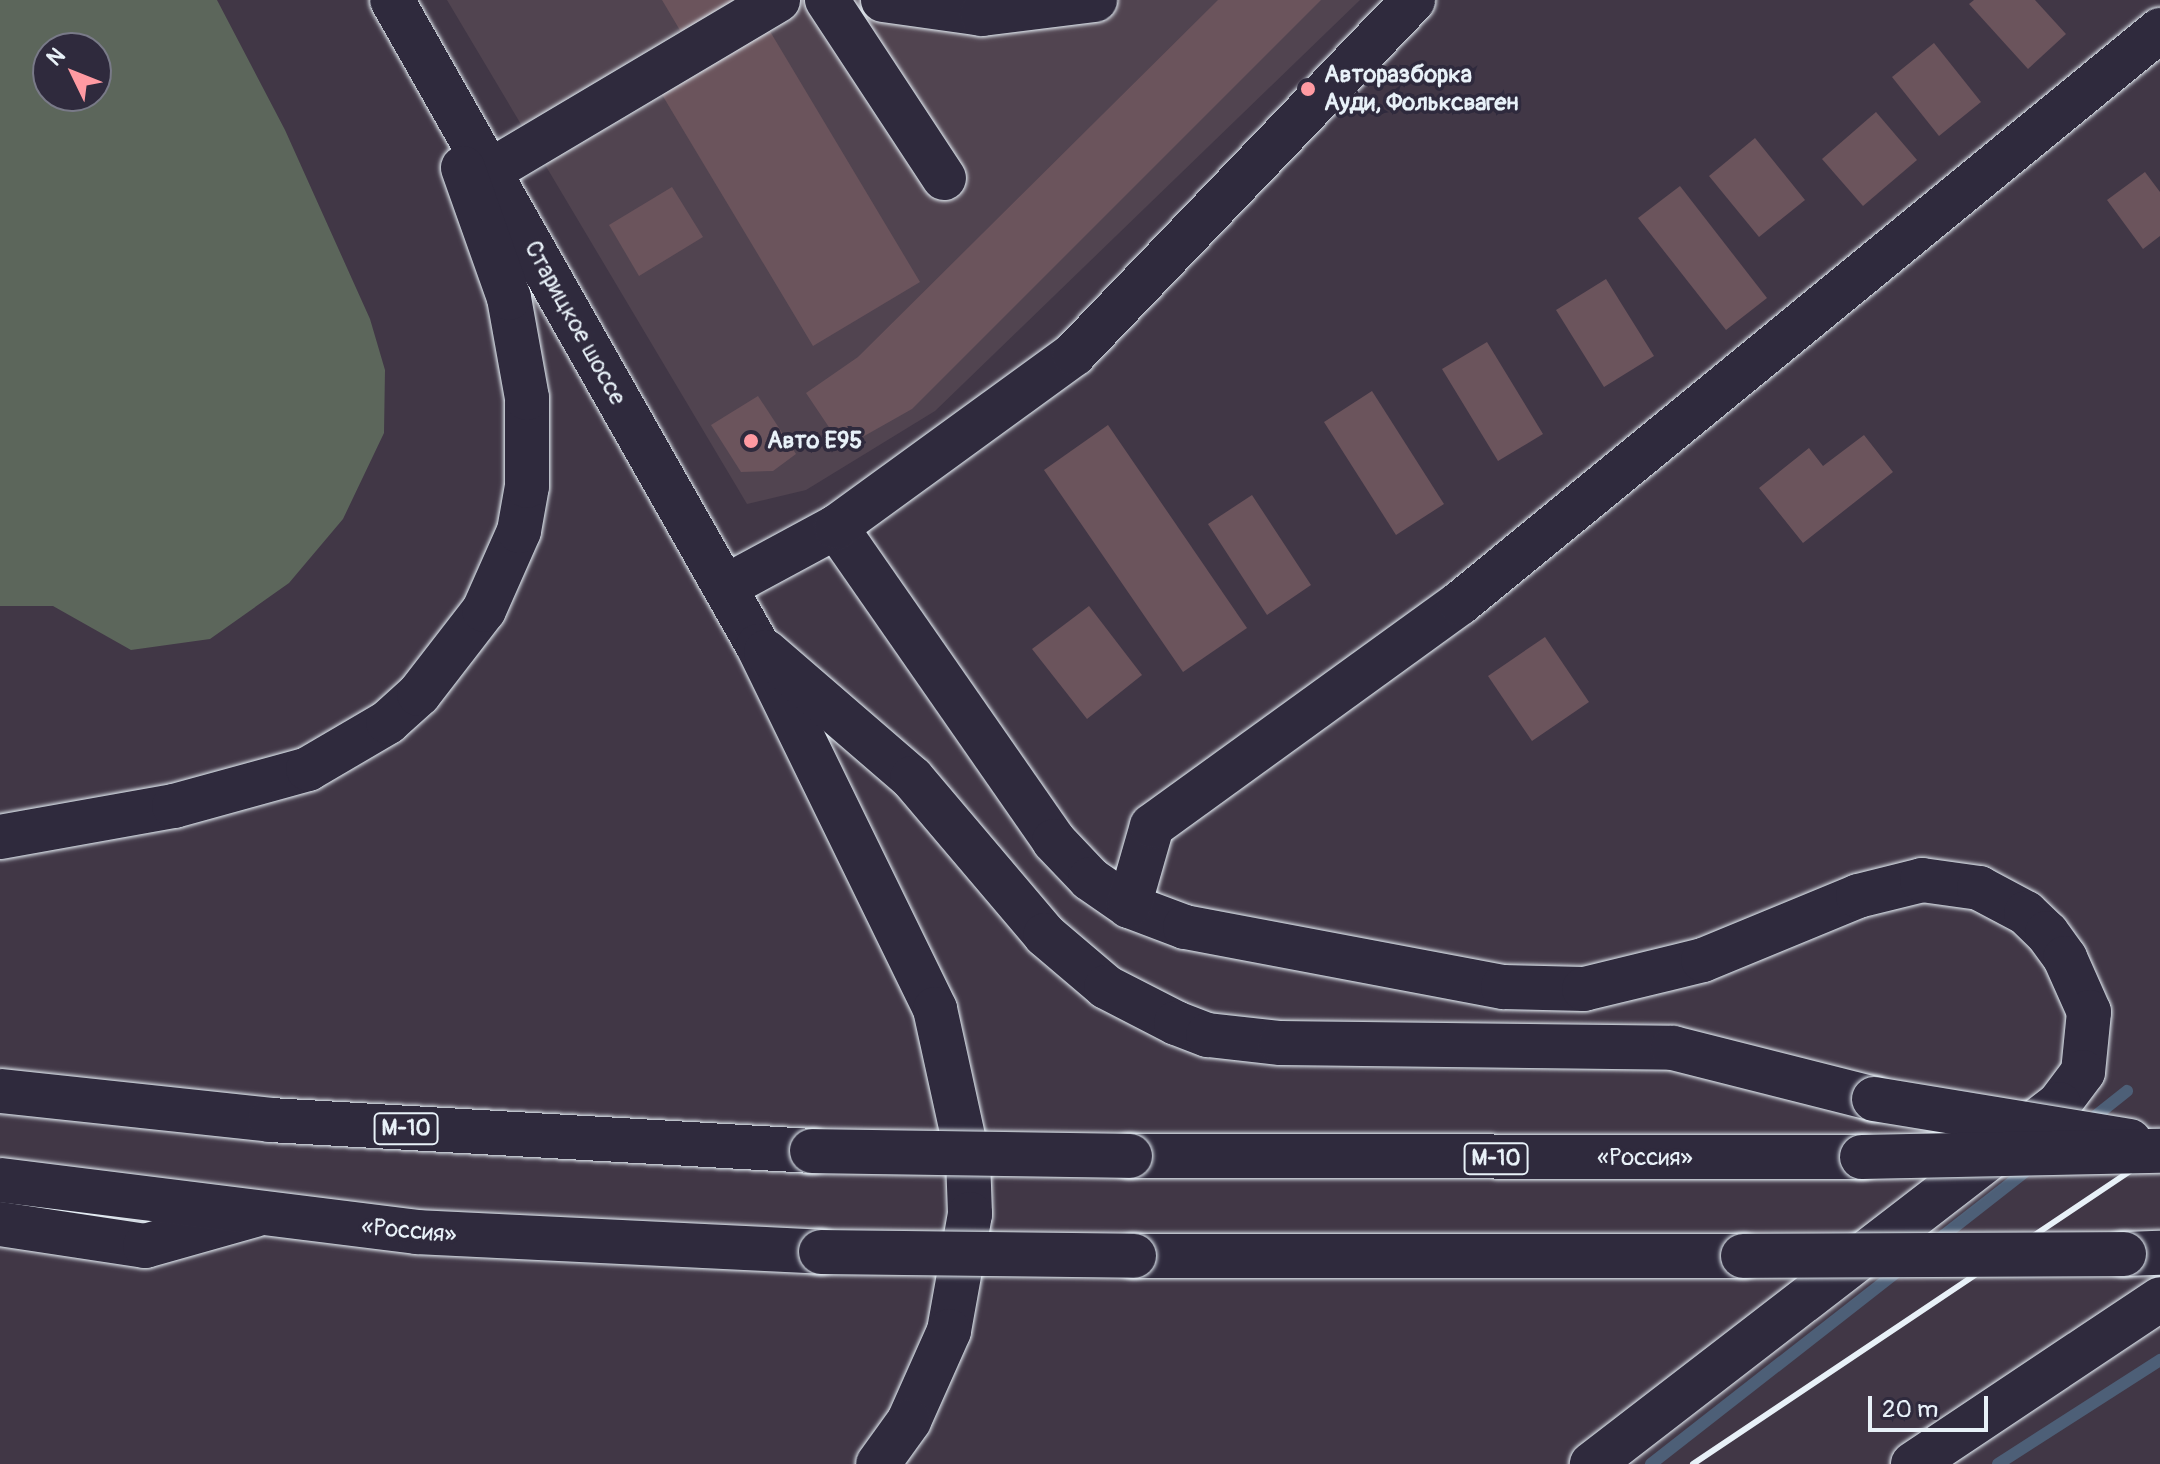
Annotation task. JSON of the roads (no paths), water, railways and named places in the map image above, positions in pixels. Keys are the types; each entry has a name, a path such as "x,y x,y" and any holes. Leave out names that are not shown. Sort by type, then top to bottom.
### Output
{"main road":[{"path":"490,171 778,0"},
{"path":"827,0 944,178"},
{"path":"883,0 982,14 1095,0"},
{"path":"725,587 836,527 1074,354 1413,0"},
{"path":"0,837 250,788 352,746 419,694 484,610 506,567 527,486 522,355 488,234 400,12"},
{"name":"Старицкое шоссе","path":"400,12 758,646 921,974 953,1075 968,1159 970,1214 949,1331 909,1421 878,1464"},
{"path":"1129,906 1152,826 1460,603 2160,30"},
{"path":"836,527 1054,841 1129,906 1185,927 1274,947 1503,987 1584,989 1637,981 1750,944 1858,896 1922,880 1979,888 2026,913 2047,933 2071,967 2089,1012 2083,1072 2059,1104 1592,1464"},
{"path":"758,646 815,688 912,778 1045,935 1145,1011 1208,1035 1281,1043 1673,1048 1874,1099 2160,1149"},
{"name":"«Россия»","path":"0,1091 286,1121 812,1151 1130,1156 1862,1157 2160,1149"},
{"name":"«Россия»","path":"0,1180 255,1215 432,1233 821,1252 1134,1256 2148,1255"},
{"path":"0,1224 145,1246 255,1215"},
{"path":"1913,1464 2160,1299"}],"waterway":[{"path":"2088,1122 2127,1091"},
{"path":"1934,1243 2030,1168"},
{"path":"1651,1464 1901,1269"},
{"path":"1998,1464 2160,1360"}],"railway":[{"path":"1693,1464 2160,1151"}],"place":[{"name":"Авторазборка Ауди, Фольксваген","path":"1308,89"},
{"name":"Авто E95","path":"751,441"}]}
